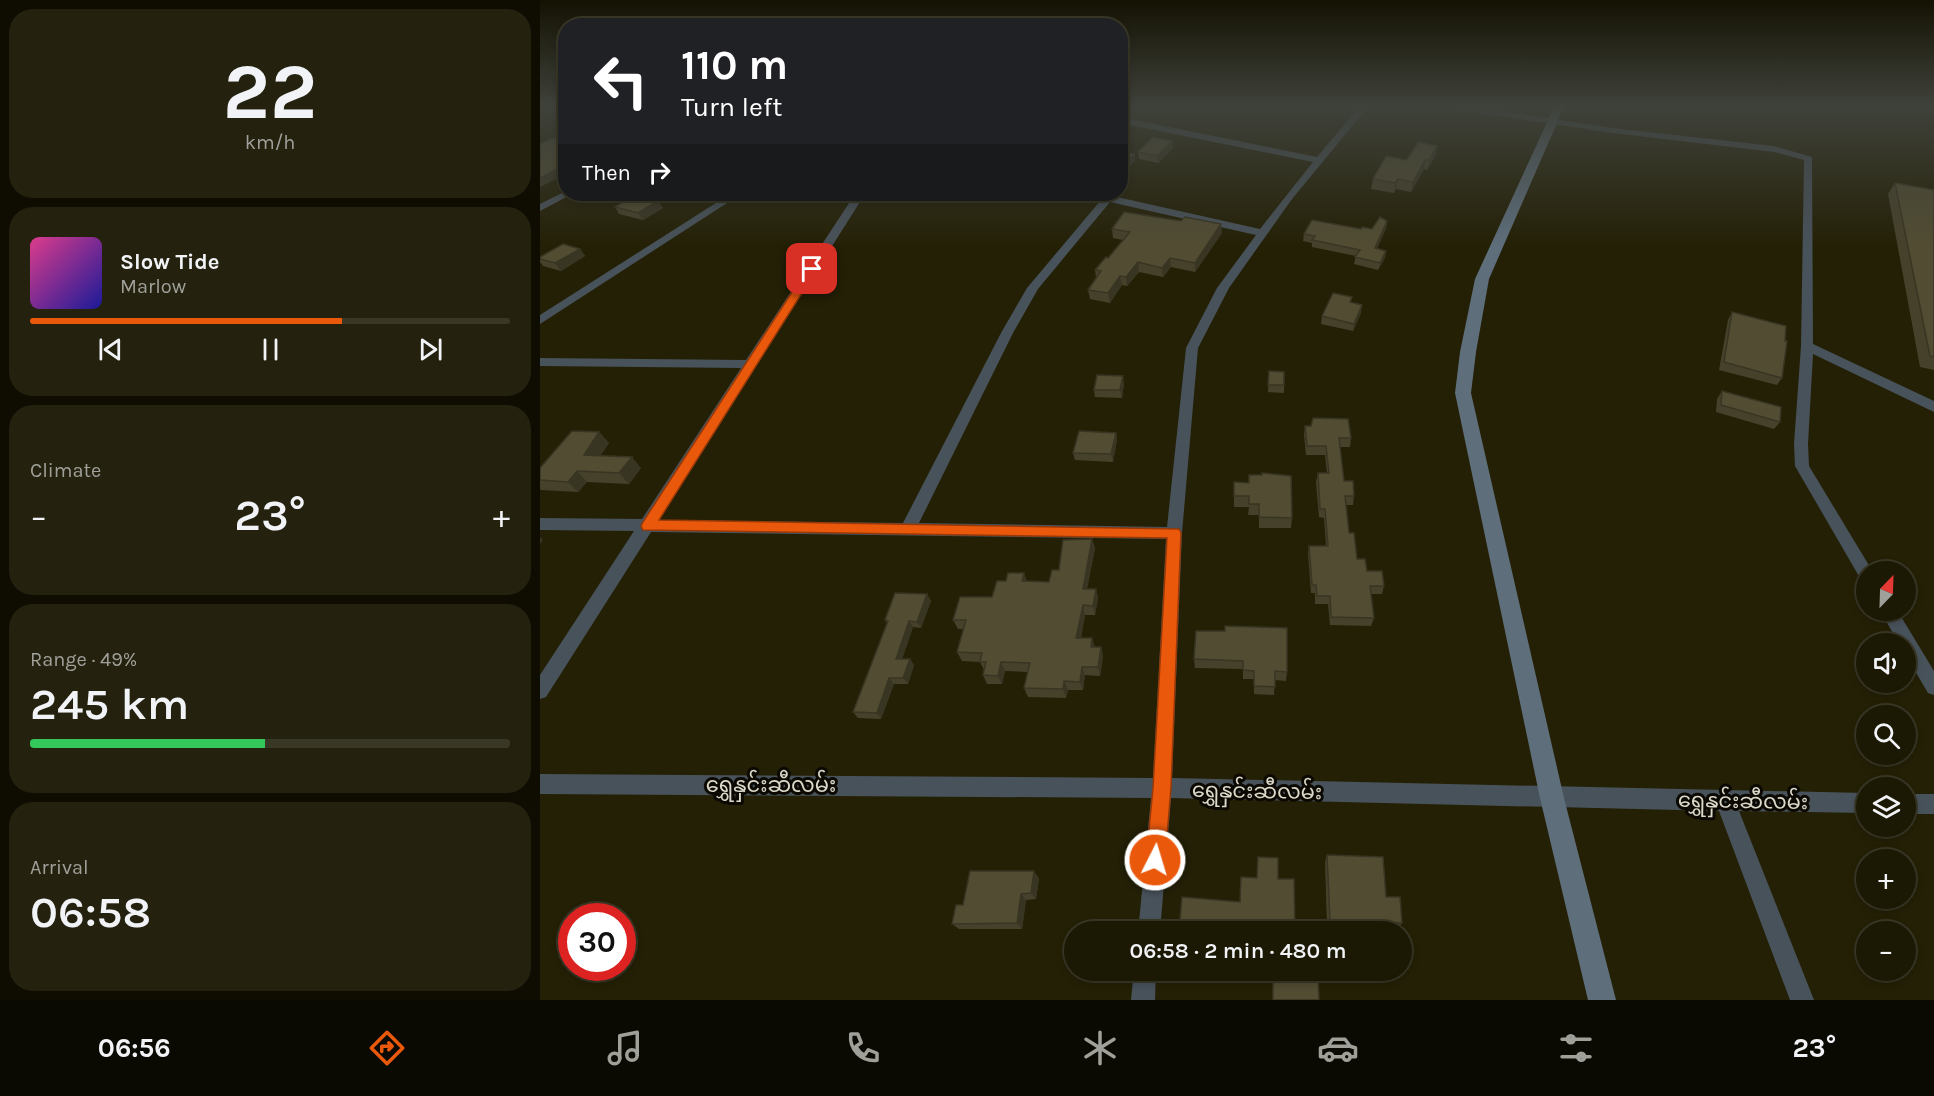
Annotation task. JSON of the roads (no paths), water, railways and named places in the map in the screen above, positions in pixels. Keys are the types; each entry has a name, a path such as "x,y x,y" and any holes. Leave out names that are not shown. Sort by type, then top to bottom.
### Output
{"street":[{"path":"1287,154 1318,160"},
{"path":"1150,921 1162,788 1174,533 1192,348 1222,288 1323,154"},
{"path":"1539,154 1482,279 1463,393 1552,798 1602,1000"},
{"path":"1790,154 1809,159 1807,346 1801,444 1802,466 1859,561"},
{"path":"540,208 558,199"},
{"path":"540,320 725,201"},
{"path":"540,691 856,201"},
{"path":"908,529 1007,333 1033,288 1106,201"},
{"path":"1121,201 1262,233"},
{"path":"1807,346 1934,406"},
{"path":"540,362 752,364"},
{"path":"540,524 1174,533"},
{"path":"1895,621 1934,687"},
{"name":"ရွှေနှင်းဆီလမ်း","path":"540,784 1162,788 1856,803"},
{"path":"1725,801 1802,1000"},
{"path":"1916,804 1934,804"},
{"path":"1143,1000 1144,981"}]}
